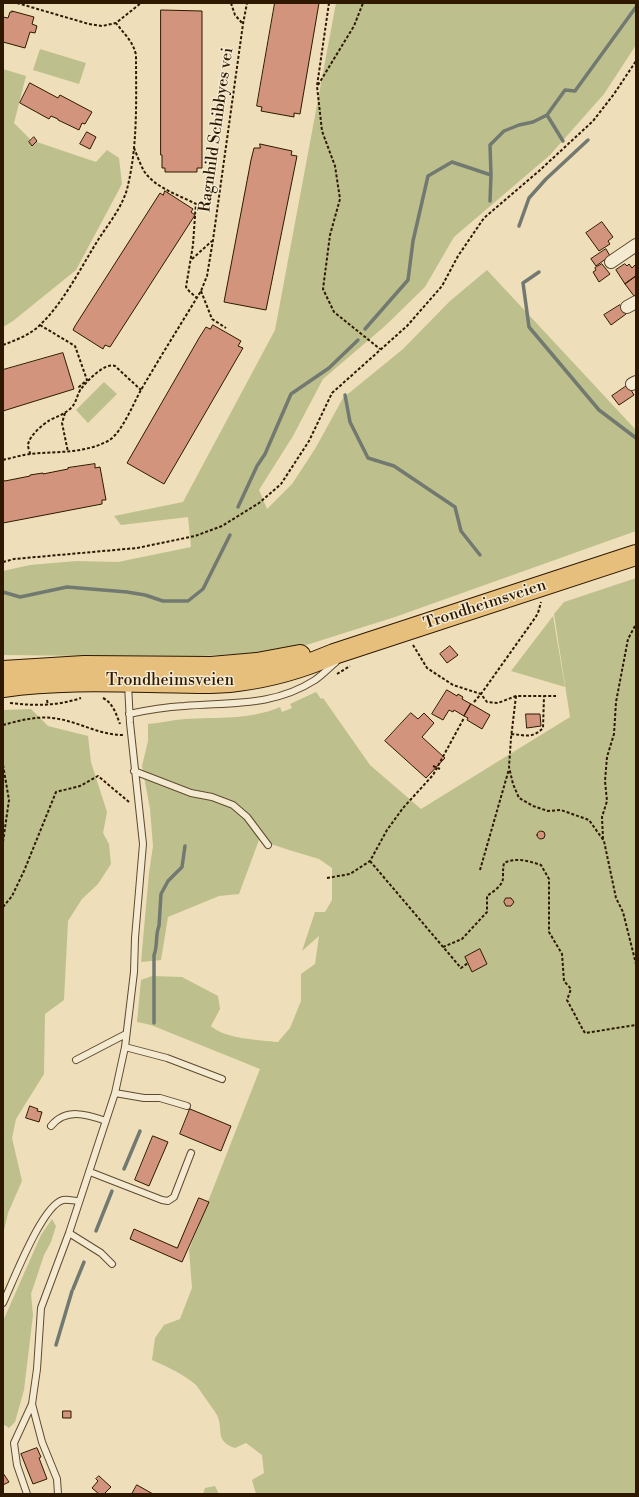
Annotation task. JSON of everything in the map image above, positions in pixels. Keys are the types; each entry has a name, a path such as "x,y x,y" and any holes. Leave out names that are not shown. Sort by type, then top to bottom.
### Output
{"highway":[{"name":"Trondheimsveien","path":"3,671 58,667 128,674 192,683 236,681 288,672 308,666 342,652 636,555"},
{"name":"Trondheimsveien","path":"6,695 60,682 128,674"}],"street":[{"path":"611,262 636,245"}],"lane":[{"path":"129,714 184,706 254,702 284,694 315,680 342,652"},
{"path":"27,1494 17,1465 14,1443 32,1404 37,1369 41,1308 69,1233 116,1093 125,1048 134,972 135,938 143,844 134,771 129,714 128,674"},
{"path":"134,771 191,793 212,797 233,805 248,817 268,845"},
{"path":"76,1060 126,1034"},
{"path":"125,1048 167,1058 222,1079"},
{"path":"116,1093 144,1098 160,1098 187,1106"},
{"path":"51,1126 56,1119 77,1114 87,1115 106,1121"},
{"path":"90,1172 162,1200 168,1200 174,1197 191,1153"},
{"path":"3,1303 36,1231 52,1207 63,1200 79,1201"},
{"path":"69,1233 101,1253 112,1264"},
{"path":"32,1404 42,1442 57,1479 58,1494"}],"path":[{"path":"17,3 96,25 116,23 141,3"},
{"path":"231,3 235,15 243,24"},
{"name":"Ragnhild Schibbyes vei","path":"3,460 30,454 84,450 113,437 122,425 141,390 201,291 206,276 212,240 247,3"},
{"path":"329,3 317,86 322,131 335,166 340,199 330,235 322,289 334,312 380,349"},
{"path":"317,86 354,26 363,3"},
{"name":"Ragnhild Schibbyes vei","path":"3,345 31,333 40,325 64,295 121,204 128,186 134,147 136,55 135,48 131,40 116,23"},
{"path":"3,562 14,559 137,548 194,536 222,526 259,503 281,484 309,441 332,393 407,326 442,286 458,256 484,218 539,171 593,121 614,94 636,61"},
{"name":"Ragnhild Schibbyes vei","path":"134,147 143,170 157,185 196,204 191,260 186,287 197,298"},
{"path":"191,260 212,240"},
{"path":"201,291 212,319 226,328"},
{"path":"30,454 28,445 36,432 50,420 65,413 74,405 80,390 79,387 87,380 75,346 40,325"},
{"path":"80,390 98,371 105,366 112,364 141,390"},
{"path":"65,413 62,423 68,452"},
{"path":"474,702 538,612 541,600 538,587"},
{"path":"636,624 628,639 616,702 614,734 607,757 605,781 607,801 602,818 604,841 616,898 623,912 636,964"},
{"path":"412,642 427,668 453,685 481,694 488,702 498,703 516,696 556,696"},
{"path":"6,695 48,705 83,698"},
{"path":"480,870 509,767 511,734 516,696"},
{"path":"511,734 528,736 536,734 543,728 544,696"},
{"path":"99,697 104,698 110,703 120,724"},
{"path":"47,700 48,705"},
{"path":"3,725 24,720 52,718 67,721 104,733 114,735 131,734"},
{"path":"327,878 350,874 370,861 387,830 403,808 433,775 464,718"},
{"path":"3,765 9,800 3,842"},
{"path":"433,766 440,769"},
{"path":"509,767 513,784 519,798 533,806 548,811 561,810 589,820 604,841"},
{"path":"3,907 12,896 21,877 56,792 80,786 98,776 138,810"},
{"path":"443,947 462,938 487,912 487,896 502,883 504,877 502,870 504,863 509,860 525,860 542,865 549,879 550,932 562,954 564,981 571,989 567,1000 582,1028 585,1032 636,1025"},
{"path":"370,861 461,968 468,963"}],"green space":[{"path":"336,3 636,3 636,45 604,94 550,155 454,237 425,287 385,326 323,379 293,436 259,490 267,509 292,484 315,449 343,398 403,349 450,301 487,270 636,430 636,531 395,617 284,652 179,657 3,655 3,571 30,565 76,561 118,562 191,547 188,517 121,525 114,516 183,502 275,330"},
{"path":"40,49 86,63 79,84 33,70"},
{"path":"3,69 26,76 14,123 31,140 96,162 107,150 119,158 122,184 76,270 13,321 3,327"},
{"path":"104,382 117,394 88,423 76,410"},
{"path":"636,578 636,1494 256,1494 252,1480 264,1473 262,1455 246,1443 235,1448 224,1442 217,1415 196,1385 181,1374 152,1360 155,1338 164,1325 180,1319 192,1288 189,1250 260,1069 151,1025 137,1022 141,980 152,976 182,977 218,996 220,1009 211,1026 225,1034 233,1036 278,1042 290,1028 301,1001 301,974 315,964 319,936 302,951 315,912 325,912 332,900 332,868 319,859 259,840 239,894 219,896 168,917 161,960 141,962 149,873 153,846 150,809 142,766 148,741 148,724 185,719 245,716 280,707 282,712 292,708 290,704 316,692 321,699 323,698 370,765 421,809 570,717 554,614 564,602"},
{"path":"553,616 565,687 511,671"},
{"path":"31,709 48,726 88,736 91,762 107,812 103,833 109,844 111,864 98,884 82,899 68,921 64,1000 45,1014 44,1074 16,1119 12,1138 22,1181 8,1213 3,1235 3,710"},
{"path":"52,1219 56,1226 51,1242 44,1255 31,1294 33,1315 24,1390 15,1422 9,1428 3,1424 3,1321 41,1235"},
{"path":"215,1486 219,1494 203,1494 205,1488"}],"building":[{"path":"275,3 319,3 300,114 294,113 294,117 261,111 262,107 257,106"},
{"path":"161,10 202,11 202,168 197,168 197,172 165,172 165,168 162,168"},
{"path":"12,11 34,17 32,24 37,26 35,33 30,32 25,48 3,42 3,17 8,18 10,12"},
{"path":"30,83 58,98 60,95 92,112 85,124 82,123 79,130 51,116 49,119 20,103"},
{"path":"87,132 96,137 90,149 80,144"},
{"path":"34,137 37,141 32,146 29,142"},
{"path":"260,144 292,151 291,155 297,156 266,310 224,302 251,160 254,148 260,148"},
{"path":"165,191 193,209 191,212 195,215 110,347 105,345 103,349 73,330 160,193 163,195"},
{"path":"602,222 613,237 608,241 610,244 599,251 586,233"},
{"path":"606,249 610,256 596,266 591,259"},
{"path":"602,264 610,274 599,282 593,272 596,270 595,268"},
{"path":"625,264 627,266 629,264 632,268 635,265 636,276 625,284 616,270"},
{"path":"636,276 636,294 634,296 625,284"},
{"path":"620,305 626,314 611,325 604,315"},
{"path":"213,325 241,341 238,346 243,348 164,484 127,463 199,338 206,327 210,329"},
{"path":"63,353 74,389 3,411 3,370"},
{"path":"628,385 634,395 619,405 612,396"},
{"path":"95,464 95,468 100,467 106,500 102,500 102,504 3,523 3,480 5,481 30,475"},
{"path":"450,646 458,655 447,663 440,654"},
{"path":"447,690 457,696 458,694 463,697 462,699 471,704 464,716 454,710 453,712 449,710 443,720 432,714"},
{"path":"471,704 490,715 482,729 467,720 468,718 464,716"},
{"path":"411,713 418,719 424,713 434,723 422,737 445,758 426,778 385,741"},
{"path":"526,714 540,714 541,726 527,728"},
{"path":"539,831 543,831 545,835 543,839 539,839 537,837 537,833"},
{"path":"506,898 511,898 514,902 511,906 506,906 504,902"},
{"path":"480,949 487,964 472,972 465,957"},
{"path":"30,1106 38,1109 37,1111 42,1112 39,1122 26,1118"},
{"path":"190,1109 231,1126 221,1151 180,1134"},
{"path":"153,1136 168,1142 149,1186 135,1180"},
{"path":"199,1198 209,1202 182,1262 130,1239 134,1229 177,1248"},
{"path":"63,1411 71,1411 71,1418 63,1418"},
{"path":"37,1448 47,1479 33,1484 21,1454"},
{"path":"3,1473 9,1482 3,1485"},
{"path":"99,1476 111,1487 104,1494 99,1494 92,1488 98,1481 96,1479"},
{"path":"137,1485 153,1494 132,1494"}],"waterway":[{"path":"365,329 408,280 413,241 428,176 452,162 491,175 490,145 504,131 519,125 533,122 547,115 565,90 575,91 636,7"},
{"path":"547,115 563,141"},
{"path":"519,226 529,198 546,179 588,140"},
{"path":"490,201 491,175"},
{"path":"539,272 523,283 529,327 599,410 636,438"},
{"path":"238,507 257,466 265,454 291,394 329,368 358,340"},
{"path":"345,395 350,422 368,458 394,466 455,507 461,531 480,555"},
{"path":"3,592 20,597 67,587 127,592 145,595 163,601 188,601 203,589 230,535"},
{"path":"154,1023 154,955 159,926 161,894 168,881 182,867 185,846"},
{"path":"124,1169 140,1131"},
{"path":"96,1231 112,1191"},
{"path":"73,1289 84,1262"},
{"path":"56,1345 72,1291"}]}
